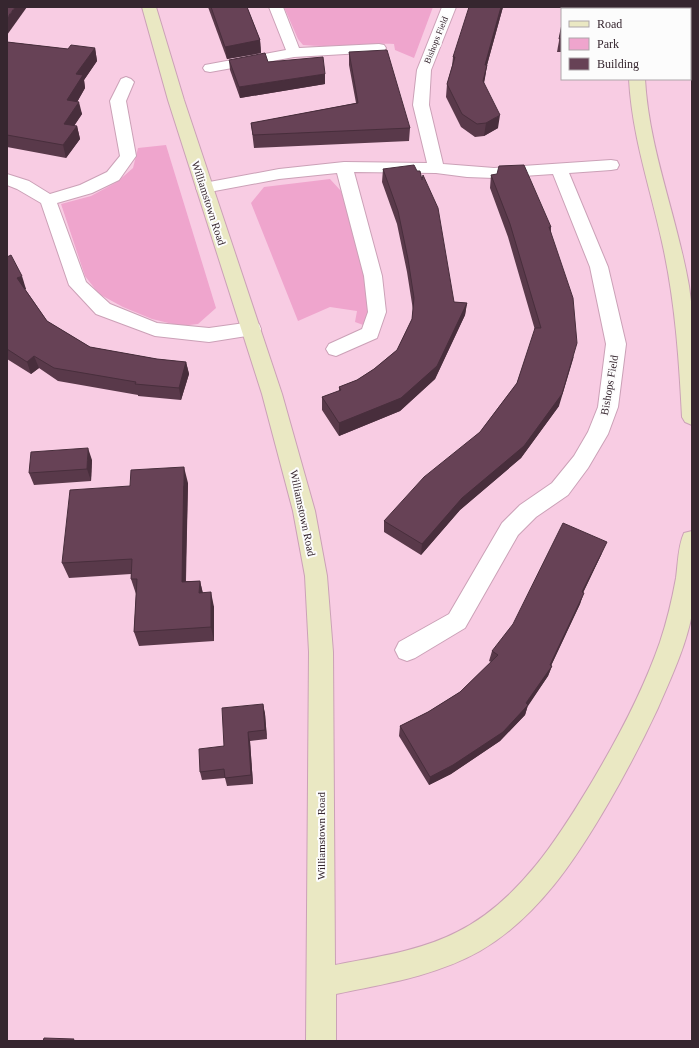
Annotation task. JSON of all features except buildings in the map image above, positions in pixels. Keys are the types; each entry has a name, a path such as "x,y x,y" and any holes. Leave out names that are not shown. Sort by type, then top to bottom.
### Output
{"street":[{"name":"Williamstown Road","path":"149,7 168,76 252,329 282,426 304,511 318,597 321,659 321,1041"},
{"path":"276,7 294,53"},
{"name":"Bishops Field","path":"436,168 421,105 424,70 449,7"},
{"path":"682,7 692,8"},
{"path":"210,68 294,53 379,48"},
{"path":"637,80 642,126 671,242 682,305 689,369 692,417"},
{"path":"48,200 86,189 114,176 128,156 118,101 126,82"},
{"path":"204,188 279,174 344,167 436,168 467,172 494,173 611,165"},
{"path":"336,349 370,334 377,312 373,276 344,167"},
{"name":"Bishops Field","path":"407,650 457,621 510,529 528,511 560,489 581,462 598,434 608,407 616,344 599,267 559,169"},
{"path":"7,179 23,184 48,200 78,285 103,309 155,330 209,335 252,329"},
{"path":"321,982 383,970 426,958 468,941 491,926 511,910 544,875 578,830 617,763 651,697 672,641 681,610 687,581 692,540"}],"green space":[{"path":"284,7 433,7 414,58 395,50 394,44 326,46 303,45 298,39"},
{"path":"166,145 216,308 198,324 181,326 152,319 123,307 99,294 85,276 61,204 91,196 117,182 133,168 138,148"},
{"path":"330,179 341,191 358,245 369,307 366,326 355,322 357,311 330,307 298,321 251,203 264,187"}]}
